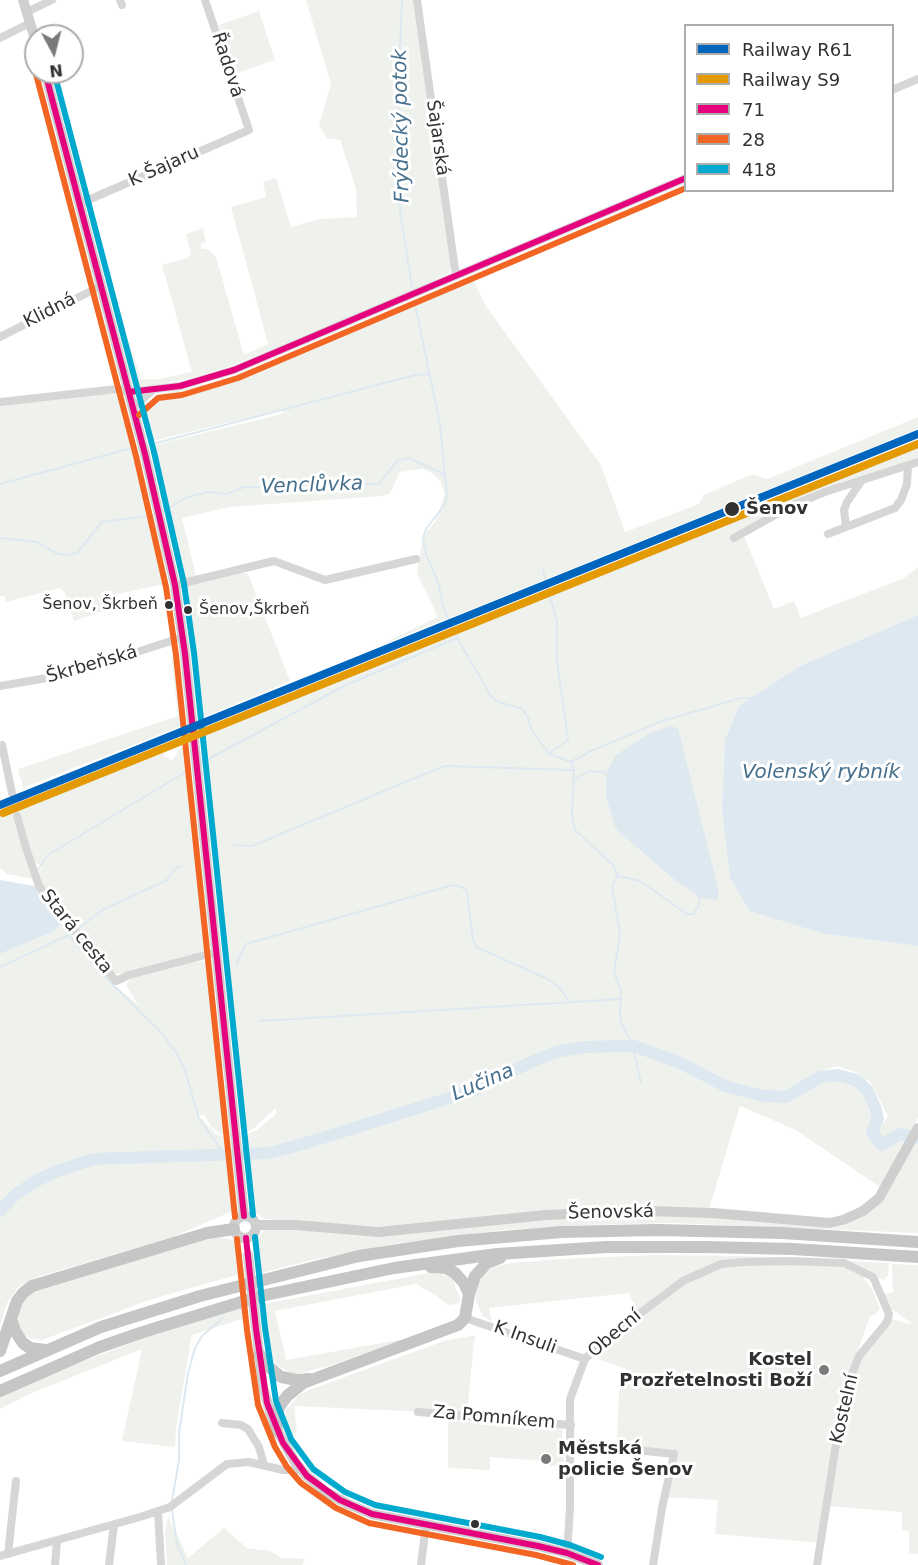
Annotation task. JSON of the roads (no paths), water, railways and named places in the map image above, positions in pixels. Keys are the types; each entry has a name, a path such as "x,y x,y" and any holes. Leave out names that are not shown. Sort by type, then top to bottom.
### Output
{"highway":[{"path":"0,1351 14,1307 20,1296 38,1283 207,1233 234,1229"},
{"path":"11,1319 20,1340 30,1348 46,1350 138,1315 282,1274 359,1256 458,1241 561,1232 657,1230 783,1233 918,1242"},
{"path":"0,1391 100,1347 185,1318 273,1293 394,1268 533,1251 606,1247 793,1249 918,1257"},
{"path":"277,1431 277,1412 281,1403 294,1389 313,1379 458,1326 465,1318 475,1276 488,1263 503,1257 533,1251"},
{"path":"394,1268 407,1270 430,1267 446,1268 460,1277 469,1294"},
{"path":"0,1371 64,1342"},
{"path":"259,1354 281,1377 297,1380 313,1379"}],"main road":[{"path":"23,0 30,24"},
{"path":"48,84 129,392 176,585 191,705 244,1216"},
{"name":"Šenovská","path":"256,1226 295,1225 379,1232 546,1215 647,1211 713,1213 830,1223 863,1211 879,1198 918,1128"},
{"path":"244,1216 252,1218 256,1226 254,1234 246,1238 238,1235 234,1229 237,1219 244,1216"},
{"path":"246,1238 267,1404 277,1431 301,1470 319,1486 348,1504 372,1514 525,1543 597,1565"}],"street":[{"path":"0,38 52,0"},
{"name":"Řadová","path":"205,0 249,130"},
{"name":"Šajarská","path":"417,0 456,276"},
{"path":"894,89 918,80"},
{"name":"K Šajaru","path":"80,204 249,130"},
{"path":"0,402 117,389 129,392 180,386 234,370 684,178"},
{"name":"Klidná","path":"0,337 101,286"},
{"path":"133,408 154,389"},
{"path":"734,538 793,505 825,492 918,462"},
{"path":"828,534 895,508 907,484 908,466"},
{"path":"846,527 844,510 861,482"},
{"path":"176,585 274,561 325,580 416,559"},
{"name":"Škrbeňská","path":"0,686 70,674 183,637"},
{"path":"1,743 12,793"},
{"name":"Stará cesta","path":"17,816 39,886 116,981 129,975 217,952"},
{"name":"Kostelní","path":"721,1264 789,1261 844,1263 873,1277 889,1314 887,1322 859,1356 848,1384 840,1419 817,1565"},
{"name":"Obecní","path":"567,1554 570,1508 570,1399 585,1359 606,1339 683,1281 721,1264"},
{"name":"K Insuli","path":"465,1318 585,1359"},
{"name":"Za Pomníkem","path":"418,1412 571,1425"},
{"path":"222,1423 241,1425 248,1429 259,1447 264,1465"},
{"path":"570,1443 674,1454 653,1565"},
{"path":"16,1481 4,1555 114,1525 171,1506 227,1464 249,1462 283,1470 301,1470"},
{"path":"158,1511 161,1565"},
{"path":"109,1565 114,1525"},
{"path":"421,1565 426,1525"},
{"path":"55,1565 57,1540"}],"water":[{"name":"Volenský rybník","path":"918,615 918,946 825,934 750,911 730,878 722,807 725,740 739,706 800,666"},
{"path":"670,726 678,728 719,892 717,900 702,898 675,880 622,835 615,827 606,796 607,771 616,755 648,734"},
{"path":"0,880 34,886 63,920 59,927 0,954"}],"waterway":[{"name":"Frýdecký potok","path":"402,0 398,92 398,177 400,210 412,287"},
{"name":"Frýdecký potok","path":"415,304 440,425 445,475"},
{"path":"156,443 415,375 429,374"},
{"path":"0,484 132,448"},
{"name":"Venclůvka","path":"163,512 185,498 207,492 227,494 244,487 275,488 292,483 315,486 379,484 397,461 409,458 445,475 447,494 445,504 426,529 423,538 426,554 439,585 443,607 457,638 491,696 499,702 522,709 528,717 531,729 549,754 571,762 574,770 572,815 575,830 612,864 618,875 612,886 620,934 614,972 621,991 622,1025 634,1046"},
{"name":"Venclůvka","path":"0,538 36,542 58,554 68,555 77,553 102,522 155,515"},
{"path":"543,570 557,622 557,661 568,740 550,753"},
{"path":"201,763 344,686 457,638"},
{"path":"571,762 591,751 662,721 741,698 754,698"},
{"path":"234,845 252,846 444,766 574,770"},
{"path":"37,871 48,855 194,767"},
{"path":"572,781 589,771 604,772 607,775"},
{"path":"78,929 102,910 167,880 180,866"},
{"path":"618,876 640,881 687,914 693,914 698,907 700,899 696,892"},
{"path":"236,964 246,944 453,885 462,887 467,892 473,940 476,947 548,979 560,988 569,1001"},
{"path":"0,967 73,933"},
{"path":"69,936 112,984 159,1030 175,1051 184,1067 199,1119 226,1156"},
{"path":"260,1021 622,999"},
{"path":"632,1045 641,1082"},
{"name":"Lučina","path":"0,1211 15,1195 34,1182 57,1171 94,1159 269,1153 475,1090 556,1052 583,1047 634,1046 678,1062 725,1086 764,1096 786,1097 820,1077 838,1075 853,1079 867,1090 875,1107 878,1119 872,1132 882,1145 900,1134 918,1138"},
{"path":"172,1501 179,1460 179,1433 188,1373 195,1348 202,1336 223,1318"},
{"path":"172,1510 177,1544 186,1565"}],"rail line":[{"name":"R61","path":"0,805 918,434"},
{"name":"S9","path":"3,813 918,444"}],"place":[{"name":"Šenov","path":"732,509"},
{"name":"Šenov, Škrbeň","path":"169,605"},
{"name":"Šenov,Škrbeň","path":"188,610"},
{"name":"Kostel Prozřetelnosti Boží","path":"824,1370"},
{"name":"Městská policie Šenov","path":"546,1459"}]}
